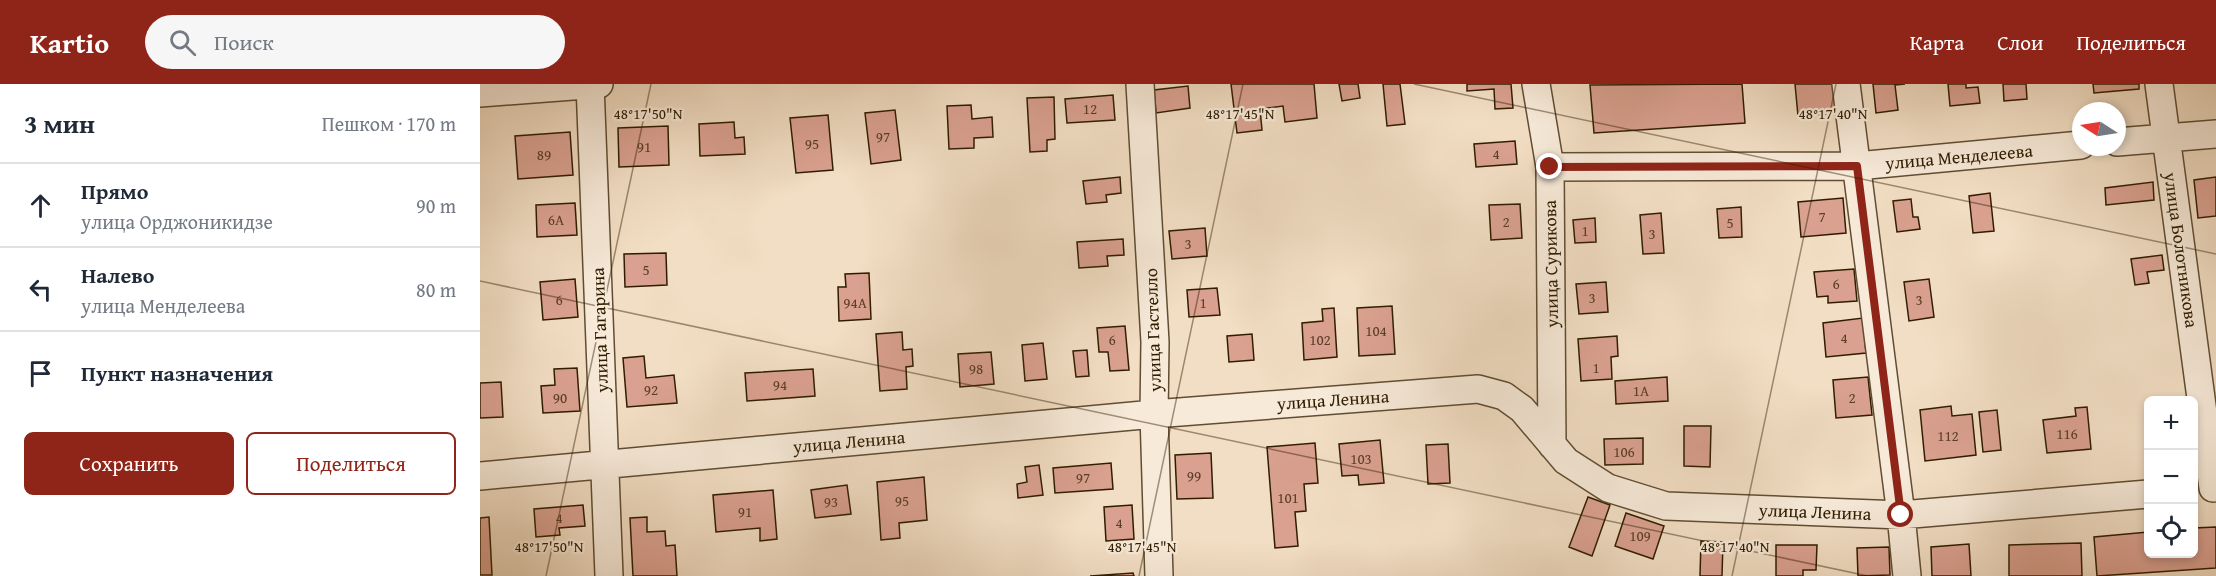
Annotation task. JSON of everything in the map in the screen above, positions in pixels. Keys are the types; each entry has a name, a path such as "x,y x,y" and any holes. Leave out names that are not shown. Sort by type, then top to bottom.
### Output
{"street":[{"name":"улица Гагарина","path":"590,84 609,576"},
{"path":"480,93 599,84"},
{"name":"улица Гастелло","path":"1140,84 1155,342 1154,414 1159,576"},
{"name":"улица Сурикова","path":"1536,84 1550,167 1552,445"},
{"path":"1846,84 1901,515 1906,576"},
{"name":"улица Болотникова","path":"2159,84 2207,488"},
{"path":"2126,141 2216,134"},
{"name":"улица Менделеева","path":"1550,167 1857,166 2072,146"},
{"name":"улица Ленина","path":"480,476 1154,414 1478,389 1504,396 1522,409 1566,461 1608,488 1666,506 1901,515 2144,494"}],"building":[{"path":"1231,84 1314,84 1317,118 1285,122 1283,106 1260,109 1262,130 1237,133"},
{"path":"1339,84 1358,84 1360,98 1342,101"},
{"path":"1383,84 1400,84 1405,124 1387,126"},
{"path":"1467,84 1511,84 1513,108 1495,109 1494,89 1467,91"},
{"path":"1742,84 1745,123 1594,133 1590,85"},
{"path":"1795,84 1834,84 1836,113 1798,116"},
{"path":"1873,84 1905,84 1895,85 1898,110 1876,113"},
{"path":"1948,84 1966,84 1966,88 1978,87 1980,103 1950,106"},
{"path":"2003,84 2026,84 2027,99 2004,101"},
{"path":"2093,84 2139,84 2139,89 2094,93"},
{"path":"1188,86 1190,108 1156,113 1154,90"},
{"path":"1113,95 1115,120 1067,123 1065,99"},
{"path":"1054,97 1055,139 1047,140 1047,151 1030,152 1027,98"},
{"path":"971,105 972,119 992,117 993,137 974,138 974,148 949,149 947,106"},
{"path":"895,110 901,160 871,164 865,113"},
{"path":"828,115 833,170 796,173 790,118"},
{"path":"734,122 735,138 744,137 745,154 700,156 699,124"},
{"path":"668,126 669,165 619,167 618,128"},
{"path":"570,132 573,175 518,179 515,136"},
{"path":"1515,141 1517,164 1476,167 1474,144"},
{"path":"1120,177 1121,193 1106,195 1107,202 1086,204 1083,181"},
{"path":"2216,177 2216,216 2198,218 2194,180"},
{"path":"2153,182 2154,200 2106,205 2105,188"},
{"path":"1990,193 1994,231 1973,233 1969,196"},
{"path":"1843,198 1846,233 1801,237 1798,202"},
{"path":"1911,199 1913,217 1918,217 1920,229 1897,232 1893,201"},
{"path":"575,203 577,235 537,237 536,205"},
{"path":"1520,204 1522,238 1491,240 1489,205"},
{"path":"1741,207 1742,237 1719,238 1717,209"},
{"path":"1661,213 1664,253 1643,254 1640,215"},
{"path":"1595,218 1596,242 1575,243 1573,220"},
{"path":"1205,228 1207,256 1172,259 1169,231"},
{"path":"1123,239 1124,255 1107,256 1108,266 1079,268 1077,242"},
{"path":"666,253 667,285 625,287 624,254"},
{"path":"2162,255 2164,270 2147,272 2149,283 2135,285 2131,259"},
{"path":"1854,269 1857,301 1828,303 1828,296 1817,297 1814,272"},
{"path":"869,273 871,319 839,321 838,287 846,287 845,274"},
{"path":"575,279 578,317 543,320 540,282"},
{"path":"1929,279 1934,317 1909,321 1904,282"},
{"path":"1606,282 1608,312 1579,314 1576,284"},
{"path":"1217,288 1220,315 1189,317 1187,290"},
{"path":"1392,306 1395,354 1359,356 1357,308"},
{"path":"1334,308 1337,357 1304,360 1302,323 1323,321 1322,309"},
{"path":"1863,318 1866,353 1826,357 1823,323"},
{"path":"1125,326 1129,370 1110,371 1108,352 1099,352 1097,328"},
{"path":"902,332 903,350 912,349 913,366 906,367 907,389 880,391 876,334"},
{"path":"1252,334 1254,360 1229,362 1227,336"},
{"path":"1617,336 1618,356 1611,357 1612,379 1581,381 1578,339"},
{"path":"1043,343 1047,379 1025,381 1022,345"},
{"path":"1087,350 1089,376 1076,377 1073,351"},
{"path":"991,352 994,384 960,387 958,354"},
{"path":"644,356 646,378 674,375 677,403 627,407 623,358"},
{"path":"577,368 580,411 543,413 541,386 555,385 554,369"},
{"path":"813,369 815,396 747,401 745,373"},
{"path":"1667,377 1668,401 1616,404 1615,381"},
{"path":"1868,377 1872,415 1836,418 1833,380"},
{"path":"501,382 503,417 480,418 480,383"},
{"path":"1951,406 1952,416 1972,414 1976,455 1925,461 1920,410"},
{"path":"2087,407 2091,449 2047,453 2043,420 2076,416 2075,408"},
{"path":"1997,410 2001,450 1983,452 1979,412"},
{"path":"1684,426 1711,426 1710,467 1684,466"},
{"path":"1643,438 1643,464 1605,465 1604,439"},
{"path":"1380,440 1384,483 1359,485 1358,475 1342,476 1339,444"},
{"path":"1315,443 1318,483 1304,484 1306,511 1295,512 1298,546 1275,548 1267,447"},
{"path":"1448,444 1450,483 1428,484 1426,445"},
{"path":"1211,453 1213,498 1177,499 1175,455"},
{"path":"1111,463 1113,489 1055,493 1053,468"},
{"path":"1039,465 1043,495 1018,498 1017,484 1027,482 1025,467"},
{"path":"924,477 927,520 899,523 900,538 881,540 877,482"},
{"path":"847,485 851,514 815,518 811,490"},
{"path":"773,490 777,539 760,541 760,528 716,532 713,495"},
{"path":"1588,497 1610,505 1592,556 1569,547"},
{"path":"583,505 585,526 559,528 560,535 536,537 534,509"},
{"path":"1132,505 1134,539 1106,541 1104,507"},
{"path":"1626,513 1664,526 1653,559 1615,546"},
{"path":"489,517 492,575 480,575 480,518"},
{"path":"647,517 647,532 665,531 666,546 675,545 677,576 633,576 630,518"},
{"path":"2216,527 2216,568 2097,576 2094,537 2144,532 2144,558 2198,558 2198,528"},
{"path":"1701,541 1723,542 1722,576 1700,576"},
{"path":"2081,543 2082,576 2009,576 2009,545"},
{"path":"1969,544 1971,576 1932,576 1931,547"},
{"path":"1776,545 1817,545 1816,570 1803,570 1803,576 1776,576"},
{"path":"1889,547 1890,575 1858,576 1857,548"},
{"path":"1133,573 1134,576 1090,576"}],"route":[{"path":"1550,167 1857,166 1901,515"}]}
